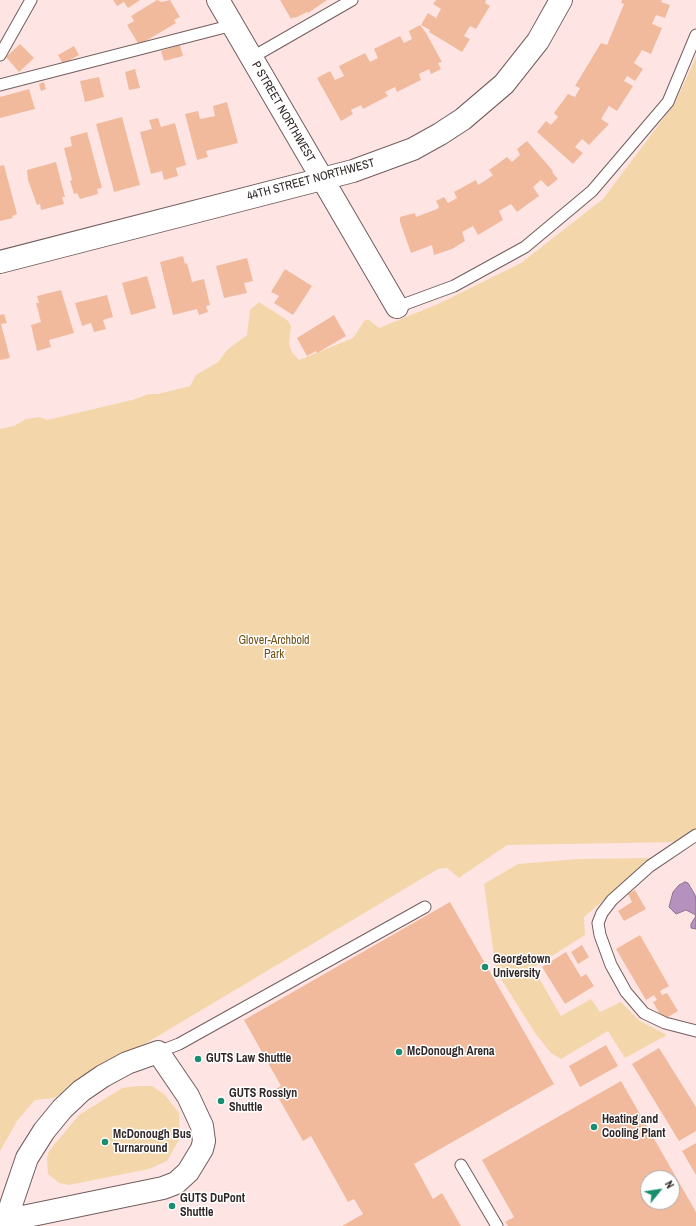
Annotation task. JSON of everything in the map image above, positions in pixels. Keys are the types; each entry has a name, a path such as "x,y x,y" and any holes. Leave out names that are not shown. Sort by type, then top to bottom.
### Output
{"street":[{"name":"P STREET NORTHWEST","path":"218,0 396,307"},
{"name":"44TH STREET NORTHWEST","path":"0,262 322,178 393,157 422,145 463,120 494,93 522,63 544,32 560,0"},
{"path":"158,1052 188,1096 202,1126 204,1141 202,1149 188,1172 176,1183 163,1188 7,1223 27,1158 44,1131 62,1109 81,1091 103,1076 127,1064 158,1052"}],"lane":[{"path":"0,55 31,0"},
{"path":"251,58 352,0"},
{"path":"0,85 233,25"},
{"path":"396,307 454,286 525,247 592,191 668,102 696,35"},
{"path":"696,835 650,866 612,900 602,913 598,923 600,935 611,965 626,992 644,1014 665,1023 696,1031"},
{"path":"158,1052 186,1040 425,907"},
{"path":"461,1164 497,1226"}],"green space":[{"name":"Glover-Archbold Park","path":"696,57 696,832 681,842 507,845 459,878 447,868 438,869 54,1098 35,1100 17,1121 0,1151 0,429 14,426 26,419 40,417 47,420 132,400 149,394 158,394 190,386 196,375 218,362 227,350 247,335 250,310 259,302 287,320 291,326 289,344 292,352 299,360 353,338 365,320 369,320 379,328 438,304 521,263 603,199 675,103"},
{"path":"653,858 584,917 585,935 533,968 561,1016 591,999 600,1012 621,1002 640,1021 667,1035 625,1058 608,1031 561,1059 551,1053 535,1033 496,971 484,884 518,864 578,859"},
{"path":"152,1086 164,1094 179,1113 180,1138 167,1161 149,1169 69,1185 59,1183 48,1174 47,1158 49,1151 79,1115 122,1088"}],"shaded area":[{"path":"685,882 688,883 695,895 696,916 686,910 676,914 669,907 673,892 679,885"},
{"path":"696,916 696,929 691,928 691,924"}],"building":[{"path":"113,0 140,0 128,8 124,2 117,6"},
{"path":"157,0 162,2 170,0 180,17 174,20 176,23 139,45 127,25 134,21 131,16"},
{"path":"280,0 327,0 308,13 307,12 291,19"},
{"path":"436,0 486,0 485,3 490,6 476,29 470,26 464,36 470,39 462,52 429,32 430,30 421,25 428,13 436,18 441,9 433,4"},
{"path":"622,0 662,0 661,2 670,5 665,18 656,15 652,24 662,28 651,54 642,50 634,63 643,69 635,81 627,76 624,81 633,86 617,111 609,106 601,119 609,124 589,145 582,139 575,147 583,153 573,164 537,132 546,121 551,125 558,117 554,113 568,94 575,97 580,88 575,86 601,43 607,45 624,4 621,3"},
{"path":"420,25 442,62 438,63 441,69 431,74 429,69 419,74 421,80 397,92 395,87 385,92 388,96 363,109 361,105 351,110 353,114 341,121 317,78 330,71 335,80 344,76 339,66 365,53 370,62 378,58 374,49 400,36 404,43 412,39 409,31"},
{"path":"20,44 34,58 19,72 6,57"},
{"path":"180,45 183,56 164,61 161,51"},
{"path":"74,46 79,55 63,64 58,55"},
{"path":"135,69 140,88 129,90 125,72"},
{"path":"99,77 104,97 85,102 80,81"},
{"path":"44,82 46,89 41,91 39,84"},
{"path":"29,89 35,109 0,118 0,97"},
{"path":"227,102 238,143 206,151 208,157 197,160 185,114 198,111 200,119 215,116 213,106"},
{"path":"122,117 140,185 114,192 96,124"},
{"path":"158,118 161,127 175,123 186,165 176,168 178,176 164,180 162,171 151,174 140,132 152,129 149,120"},
{"path":"87,132 102,188 97,189 98,194 80,199 77,193 74,194 64,148 72,146 70,137"},
{"path":"527,141 558,179 548,187 541,180 533,187 539,196 517,212 511,204 499,211 503,220 478,235 473,226 462,232 465,241 452,249 434,255 432,245 411,253 400,222 400,217 415,213 416,217 437,209 439,207 436,201 444,197 448,203 457,198 454,192 476,180 478,185 486,180 493,175 489,170 507,157 512,162 520,155 517,149"},
{"path":"56,162 65,197 62,197 64,204 41,210 40,204 37,205 28,180 27,170"},
{"path":"4,165 17,214 12,216 13,218 0,221 0,166"},
{"path":"183,256 185,264 187,263 192,282 204,279 210,305 206,306 208,312 199,315 197,309 173,315 160,262"},
{"path":"247,258 253,281 244,283 247,293 224,298 216,266"},
{"path":"285,269 312,286 293,315 274,303 279,296 271,292"},
{"path":"147,276 156,308 131,315 122,283"},
{"path":"61,290 74,333 49,340 51,347 37,351 31,325 41,322 36,303 39,303 37,296"},
{"path":"107,295 113,317 103,320 106,329 94,332 91,323 82,326 75,303"},
{"path":"4,314 7,323 1,324 10,358 0,360 0,315"},
{"path":"334,315 346,336 317,353 316,351 307,356 297,338"},
{"path":"635,890 646,909 624,921 618,911 632,902 628,894"},
{"name":"McDonough Arena","path":"450,902 554,1084 414,1164 433,1199 442,1193 461,1226 342,1226 363,1214 354,1199 348,1202 311,1136 303,1141 274,1090 281,1086 244,1020"},
{"path":"640,935 669,986 660,991 662,995 667,993 678,1011 663,1020 653,1002 657,1000 654,995 646,1000 616,949"},
{"path":"582,945 589,957 578,964 571,952"},
{"path":"566,952 581,977 586,974 594,986 565,1004 542,967"},
{"path":"606,1045 618,1066 580,1087 569,1066"},
{"path":"659,1048 696,1107 696,1131 679,1141 632,1064"},
{"name":"Heating and Cooling Plant","path":"621,1081 672,1170 640,1170 640,1210 680,1210 680,1184 696,1212 696,1226 508,1226 505,1222 514,1217 482,1160"},
{"path":"696,1143 696,1175 682,1151"}],"place":[{"name":"Georgetown University","path":"485,967"},
{"name":"McDonough Arena","path":"399,1052"},
{"name":"GUTS Law Shuttle","path":"198,1059"},
{"name":"GUTS Rosslyn Shuttle","path":"221,1101"},
{"name":"Heating and Cooling Plant","path":"594,1127"},
{"name":"McDonough Bus Turnaround","path":"105,1142"},
{"name":"GUTS DuPont Shuttle","path":"172,1206"}]}
